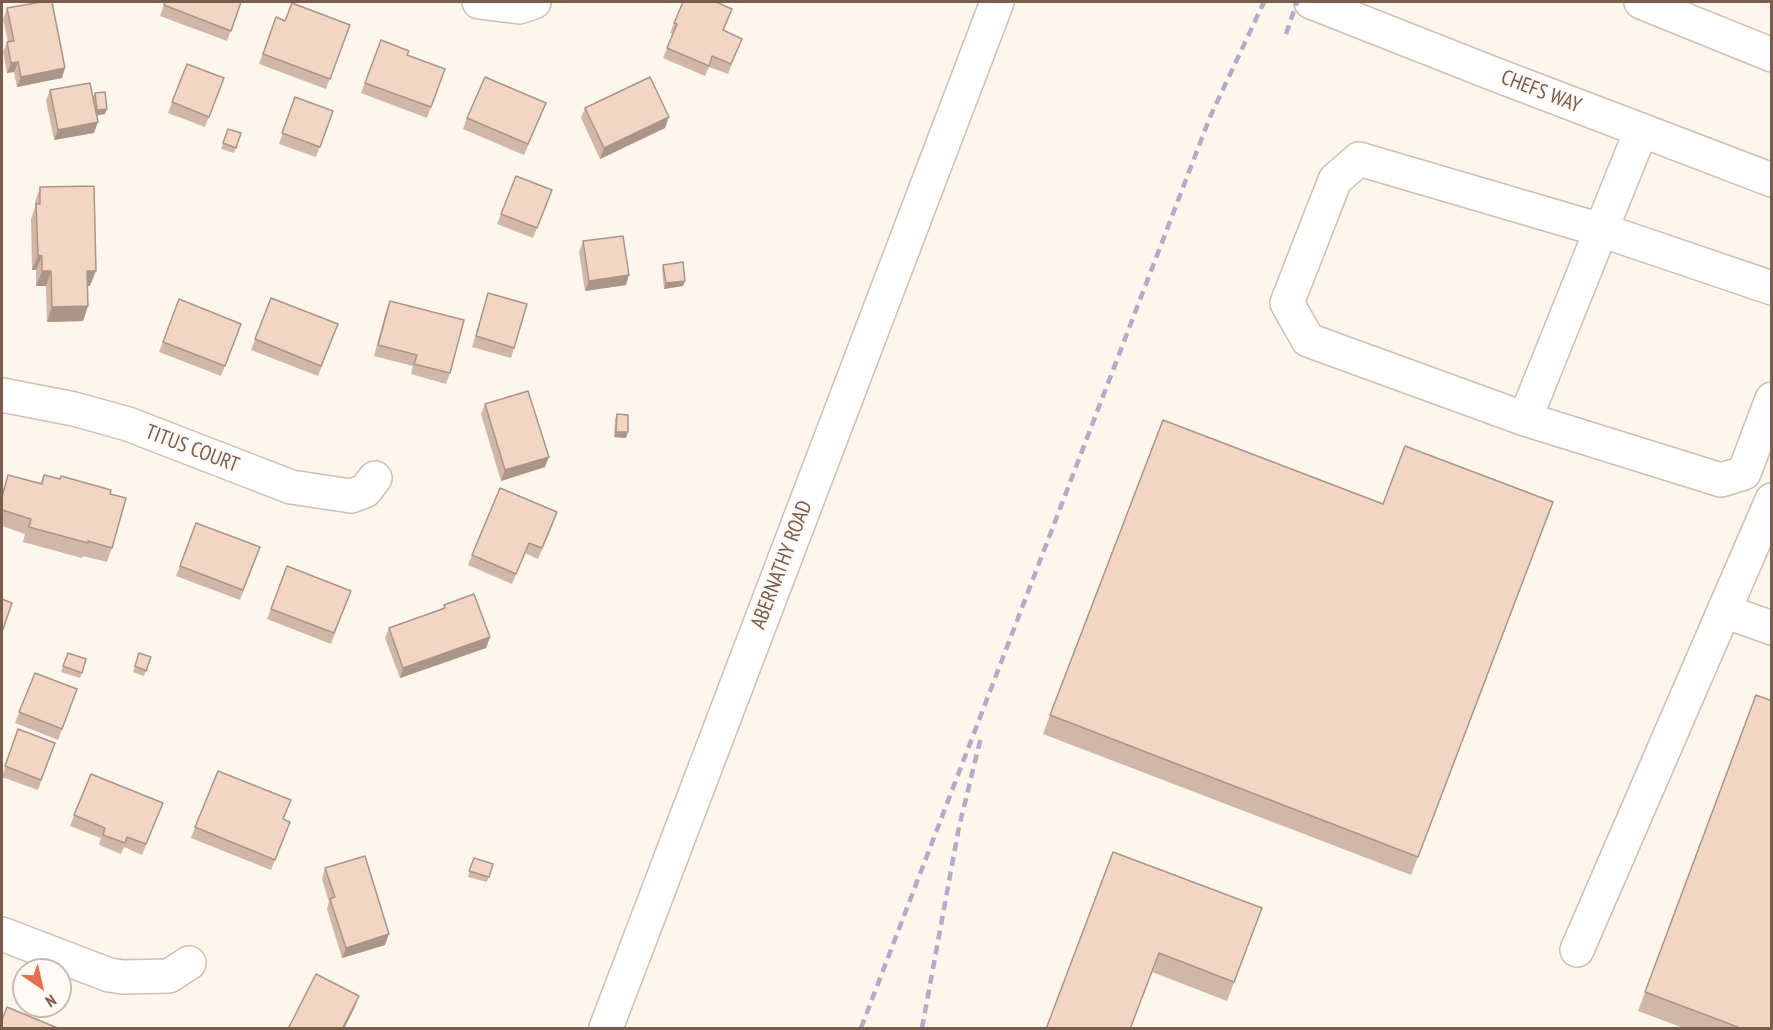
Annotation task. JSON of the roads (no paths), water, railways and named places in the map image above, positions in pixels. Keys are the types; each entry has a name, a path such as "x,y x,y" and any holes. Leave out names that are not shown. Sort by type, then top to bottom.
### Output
{"street":[{"path":"479,2 519,7 534,2"},
{"name":"ABERNATHY ROAD","path":"606,1029 997,2"},
{"name":"CHEFS WAY","path":"1311,2 1772,180"},
{"path":"1641,2 1772,55"},
{"path":"1525,419 1641,130"},
{"path":"1772,288 1602,230 1359,159 1335,180 1287,303 1308,340 1525,419 1721,480 1744,473 1772,399"},
{"name":"TITUS COURT","path":"2,395 128,424 291,487 351,496 365,491 375,478"},
{"path":"1577,950 1772,500"},
{"path":"1724,611 1772,628"},
{"path":"2,934 116,976 169,976 189,963"}],"railway":[{"path":"861,1028 1210,117 1264,2"},
{"path":"1286,34 1297,2"},
{"path":"922,1028 959,827 981,737"}]}
